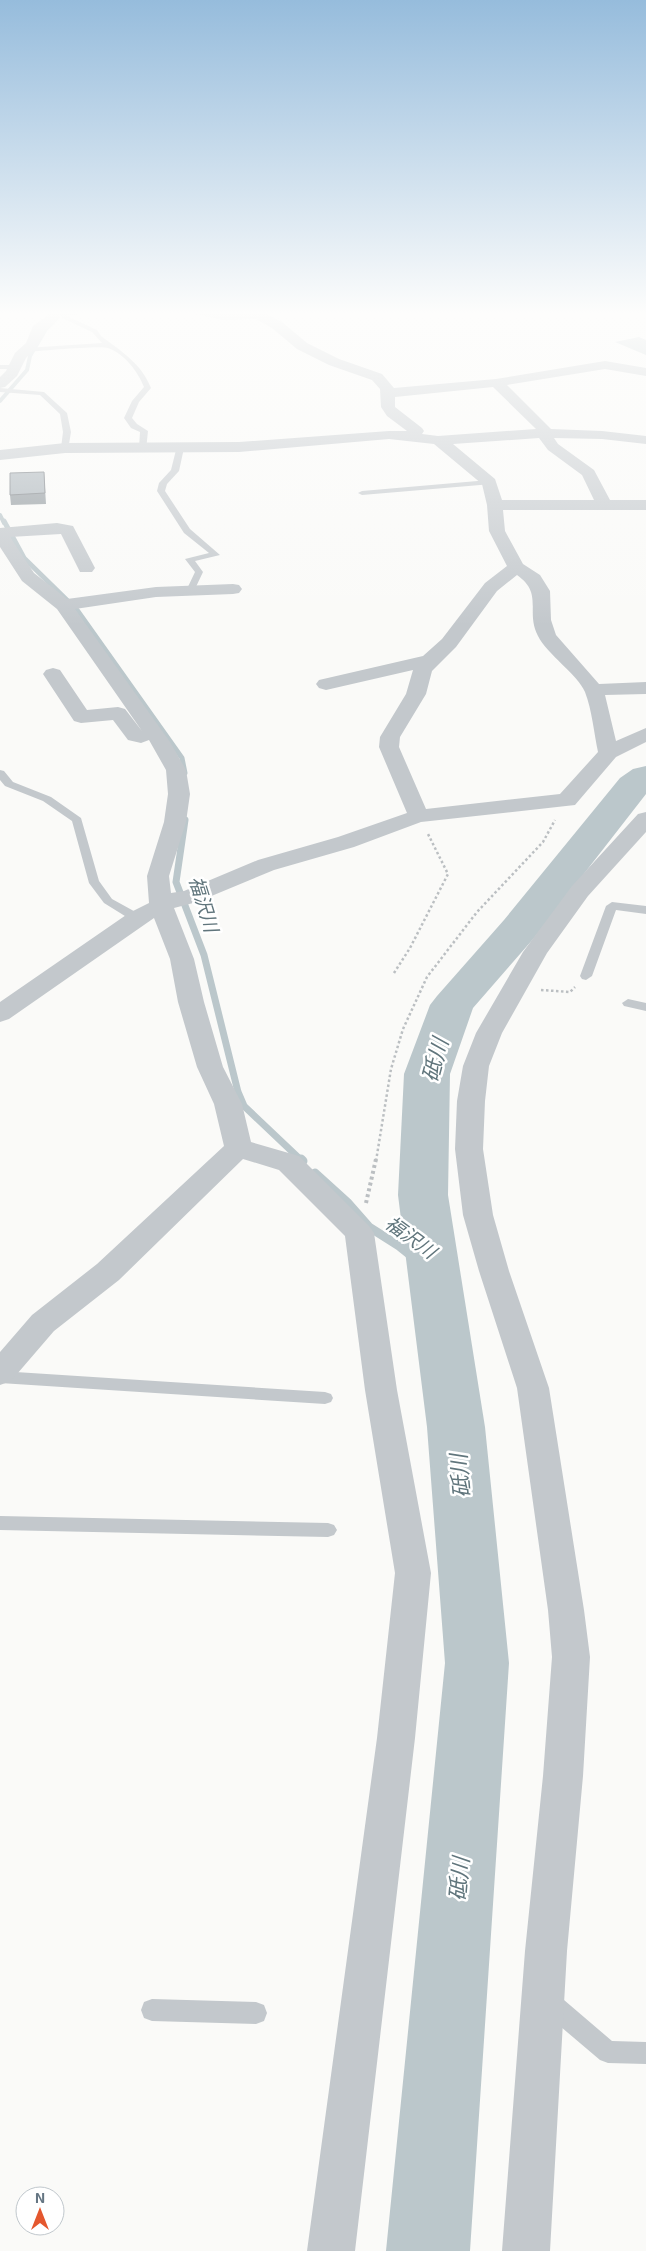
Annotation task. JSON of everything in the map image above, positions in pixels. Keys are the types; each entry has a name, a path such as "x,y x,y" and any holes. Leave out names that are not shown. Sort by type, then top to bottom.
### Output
{"street":[{"path":"396,416 417,431 410,436"},
{"path":"532,416 546,433 547,439 553,447 589,473 604,505"},
{"path":"0,455 65,448 239,447 370,435 410,436 438,440 546,433 602,435 646,440"},
{"path":"438,440 460,456 489,482 495,505 496,531 516,567 534,579 541,591 542,620 547,636 594,690 610,753"},
{"path":"495,505 646,505"},
{"path":"86,568 66,530 57,528 0,534 7,554 28,577 63,605 158,740 176,770 179,794 175,822 158,876 175,901 182,959 191,1002 210,1067 228,1104 238,1148"},
{"path":"417,813 389,747 390,737 416,694 422,671 430,660 449,642 491,587 516,567"},
{"path":"63,605 156,592 234,589"},
{"path":"326,684 430,660"},
{"path":"53,674 81,717 118,713 135,736 158,740"},
{"path":"594,690 646,688"},
{"path":"0,1014 137,918 175,901 266,865 346,842 417,813 567,800 610,753 646,734"},
{"path":"526,2251 543,1997 563,1776 571,1657 566,1610 533,1388 494,1271 478,1215 469,1149 471,1101 476,1066 489,1033 536,952 580,891 646,819"},
{"path":"228,1104 359,1233 381,1390 413,1573 396,1738 331,2251"},
{"path":"238,1148 289,1163"},
{"path":"0,1373 43,1323 108,1272 238,1148"}],"lane":[{"path":"64,416 67,432 65,448"},
{"path":"128,416 134,426 144,431 143,448"},
{"path":"180,448 176,471 163,483 161,491 187,532 216,555 189,559 199,572 190,591"},
{"path":"362,493 489,482"},
{"path":"0,774 9,784 47,799 77,820 93,881 108,902 137,918"},
{"path":"586,976 612,906 646,910"},
{"path":"628,1003 646,1007"},
{"path":"0,1377 325,1398"},
{"path":"0,1523 328,1530"},
{"path":"543,1997 608,2052 646,2053"},
{"path":"152,2010 256,2013"}],"path":[{"path":"359,1233 377,1154 392,1069 403,1029 427,976 478,912 543,842 567,800"},
{"path":"394,973 410,948 448,874 417,813"},
{"path":"515,988 570,992 586,976"}],"building":[{"path":"44,472 45,493 10,495 10,473"}],"waterway":[{"name":"福沢川","path":"0,515 4,523"},
{"name":"福沢川","path":"4,521 24,558 77,610 182,758 185,773"},
{"name":"砥川","path":"428,2251 477,1663 456,1427 423,1195 427,1074 452,1005 519,929 633,786 646,777"},
{"name":"福沢川","path":"185,820 176,882 204,955 238,1092 244,1106 302,1161"},
{"name":"福沢川","path":"315,1173 347,1202 369,1227 399,1246 433,1273"}]}
